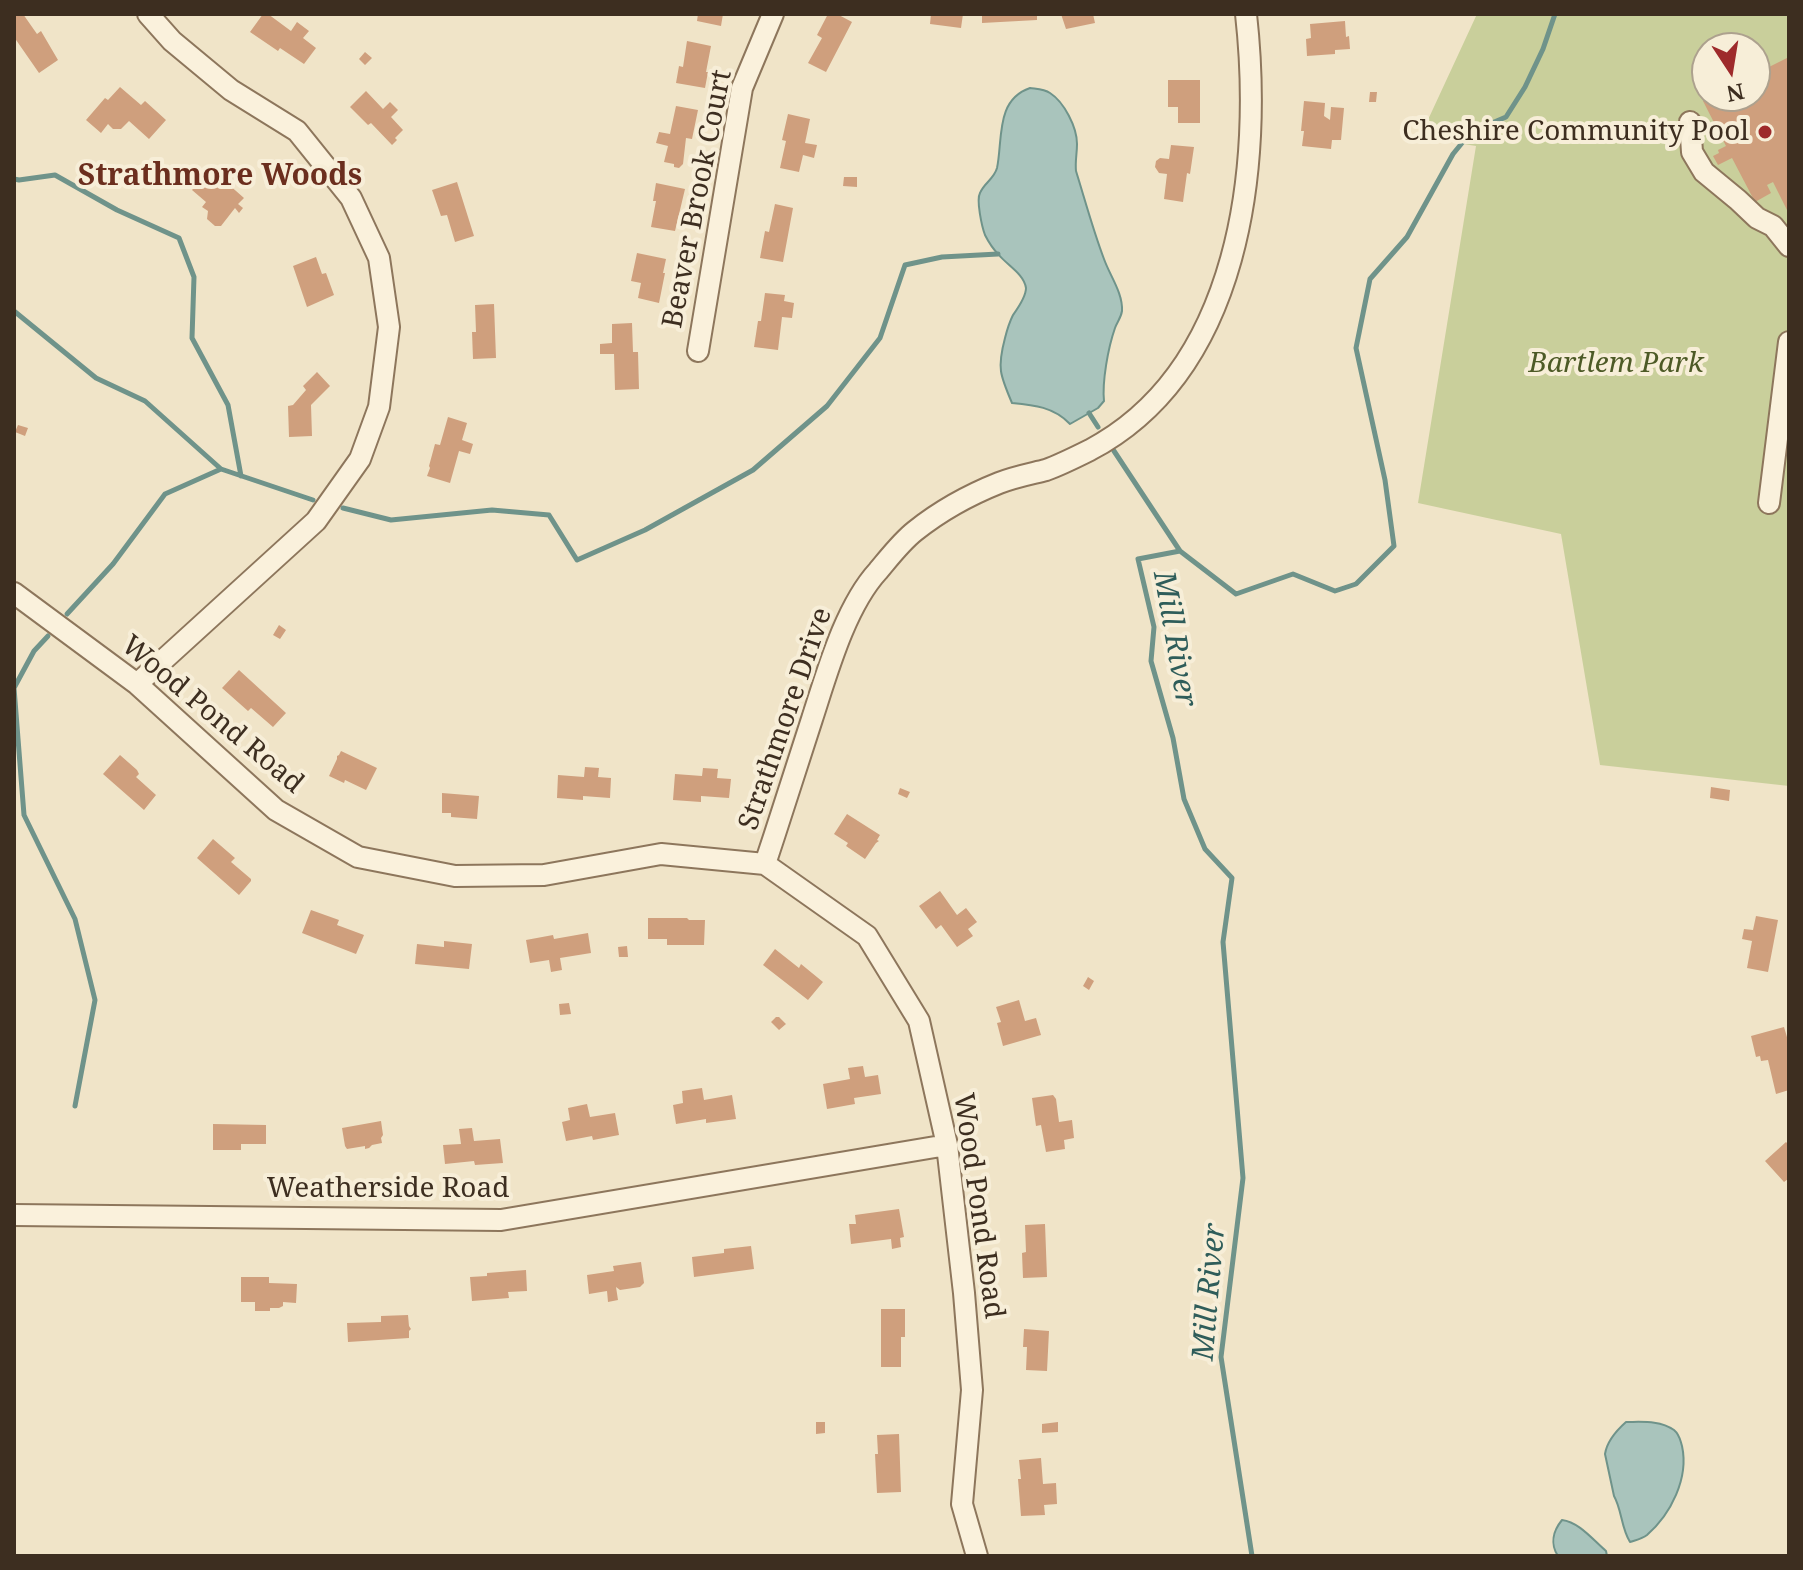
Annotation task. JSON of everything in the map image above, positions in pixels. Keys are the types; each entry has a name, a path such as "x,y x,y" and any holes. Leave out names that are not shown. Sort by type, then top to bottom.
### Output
{"street":[{"path":"137,684 316,521 360,459 379,407 389,327 379,258 351,198 297,131 231,90 172,41 148,14"},
{"name":"Beaver Brook Court","path":"698,351 742,88 773,14"},
{"name":"Strathmore Drive","path":"765,864 829,666 849,616 874,574 913,532 957,503 1002,482 1050,468 1092,449 1137,418 1179,372 1210,319 1230,263 1247,178 1252,107 1251,52 1246,14"},
{"path":"1690,122 1692,152 1704,172 1757,218 1773,226 1789,246"},
{"path":"1769,503 1789,342"},
{"name":"Wood Pond Road","path":"14,593 137,684 276,810 358,857 455,876 544,875 661,854 765,864 867,936 919,1021 947,1145 972,1390 962,1504 977,1556"},
{"name":"Weatherside Road","path":"14,1215 501,1220 947,1145"}],"green space":[{"name":"Bartlem Park","path":"1477,14 1789,14 1789,786 1600,765 1561,534 1418,503 1476,146 1420,137"}],"water":[{"path":"1030,88 1055,97 1072,123 1077,144 1076,171 1100,248 1122,304 1108,355 1104,401 1098,408 1070,424 1050,410 1012,403 1002,378 1001,357 1009,324 1026,288 1019,274 988,240 979,207 980,193 997,168 1006,111 1019,94"},
{"path":"1626,1422 1657,1423 1674,1430 1680,1438 1683,1458 1680,1483 1664,1517 1647,1535 1630,1542 1614,1496 1605,1454 1610,1440"},
{"path":"1562,1520 1586,1532 1606,1551 1607,1556 1558,1556 1554,1538"}],"building":[{"path":"16,14 23,14 37,34 41,31 58,60 39,73 14,37"},
{"path":"263,14 268,14 291,31 297,22 309,31 303,38 316,48 304,64 250,32"},
{"path":"698,14 723,14 721,26 697,21"},
{"path":"828,14 837,14 852,22 826,72 808,63 822,38 817,35"},
{"path":"931,14 963,14 961,28 930,24"},
{"path":"982,14 1037,14 1037,20 982,23"},
{"path":"1061,14 1093,14 1095,23 1066,29"},
{"path":"1345,21 1350,49 1335,50 1335,54 1307,56 1306,39 1311,38 1310,24"},
{"path":"687,41 711,46 705,88 676,83 679,66 683,67"},
{"path":"365,52 372,58 365,65 359,59"},
{"path":"1789,57 1789,214 1773,182 1767,185 1771,193 1755,202 1732,158 1718,165 1713,156 1726,146 1709,112 1771,112 1771,66"},
{"path":"1168,80 1200,80 1200,123 1178,123 1178,107 1168,107"},
{"path":"120,87 141,105 145,101 166,120 149,139 129,121 121,129 113,129 108,124 101,133 86,120 105,98 108,100"},
{"path":"366,91 383,109 390,102 398,110 391,117 403,130 392,145 350,107"},
{"path":"1370,92 1377,92 1376,102 1369,102"},
{"path":"1304,101 1325,103 1324,116 1330,120 1331,107 1344,108 1341,140 1332,140 1331,149 1302,146"},
{"path":"676,106 698,110 692,139 686,138 683,164 679,168 664,162 668,146 656,143 659,132 670,134"},
{"path":"788,114 810,119 805,143 817,145 814,158 803,155 799,172 780,168"},
{"path":"1171,145 1194,147 1183,202 1164,199 1167,174 1159,173 1155,167 1160,158 1169,159"},
{"path":"211,169 244,198 238,204 243,208 239,213 235,208 221,226 215,226 207,219 208,211 202,207 206,202 192,190"},
{"path":"844,177 857,177 857,187 843,186"},
{"path":"457,182 474,236 455,242 447,215 441,216 432,190"},
{"path":"656,183 685,189 675,231 651,227"},
{"path":"775,204 793,208 783,262 760,258 765,231 769,232"},
{"path":"637,253 666,259 659,303 638,298 641,283 631,281"},
{"path":"316,257 334,295 307,307 293,266"},
{"path":"765,293 785,295 784,301 794,303 792,318 782,317 778,350 754,347"},
{"path":"494,304 496,358 473,359 475,305"},
{"path":"632,323 633,352 638,352 639,389 615,390 614,354 600,354 600,344 612,343 612,324"},
{"path":"317,372 330,386 311,405 312,436 289,437 288,406 293,405 306,390 303,386"},
{"path":"448,417 467,423 462,440 473,444 470,454 459,451 450,483 427,476 435,444 440,445"},
{"path":"18,425 28,428 25,436 15,432"},
{"path":"279,625 286,630 280,639 273,635"},
{"path":"239,670 286,713 273,727 251,708 248,711 222,688"},
{"path":"341,751 377,768 366,790 329,776"},
{"path":"120,755 137,770 139,774 136,777 156,795 144,810 103,774"},
{"path":"585,767 599,768 598,777 611,778 610,798 557,798 558,775 584,777"},
{"path":"703,768 718,769 717,778 731,779 729,798 701,796 701,802 673,800 675,774 702,776"},
{"path":"1711,787 1730,790 1729,801 1710,798"},
{"path":"900,788 910,792 907,798 898,794"},
{"path":"442,793 479,796 477,819 451,817 451,813 442,813"},
{"path":"847,814 880,835 865,859 834,834"},
{"path":"213,839 235,858 231,862 251,879 239,895 197,858"},
{"path":"940,891 957,915 966,908 977,922 968,929 973,936 957,947 941,925 936,929 919,906"},
{"path":"311,910 339,920 337,925 364,935 356,954 302,933"},
{"path":"1756,916 1778,920 1768,972 1747,968 1752,941 1742,939 1744,929 1753,930"},
{"path":"648,918 705,920 704,945 667,945 667,939 648,939"},
{"path":"588,933 591,953 560,958 562,970 551,972 549,960 530,963 526,940"},
{"path":"444,941 472,944 469,969 415,964 417,944 444,947"},
{"path":"627,946 628,957 619,957 618,947"},
{"path":"775,949 823,982 808,1000 763,965"},
{"path":"1088,977 1094,981 1089,990 1083,986"},
{"path":"1019,1000 1025,1021 1036,1018 1041,1035 1003,1046 996,1007"},
{"path":"569,1003 571,1014 560,1015 559,1004"},
{"path":"776,1017 786,1024 779,1030 771,1022"},
{"path":"1784,1027 1789,1044 1789,1090 1776,1094 1768,1060 1761,1061 1760,1056 1756,1057 1751,1036"},
{"path":"863,1066 865,1077 878,1075 881,1094 854,1098 855,1104 827,1109 823,1084 850,1079 848,1068"},
{"path":"702,1088 704,1100 732,1095 736,1119 706,1123 706,1119 676,1124 673,1105 683,1103 682,1091"},
{"path":"1053,1095 1059,1122 1072,1120 1074,1138 1064,1140 1065,1149 1046,1152 1041,1125 1036,1126 1032,1098"},
{"path":"587,1104 590,1117 615,1113 619,1135 566,1141 562,1122 570,1120 568,1108"},
{"path":"381,1121 382,1143 365,1149 365,1146 347,1149 342,1128"},
{"path":"213,1124 266,1125 266,1144 241,1144 241,1150 213,1150"},
{"path":"472,1128 474,1141 500,1139 503,1163 475,1165 474,1161 445,1164 443,1145 461,1144 459,1129"},
{"path":"1786,1142 1789,1145 1789,1180 1784,1182 1765,1161"},
{"path":"899,1209 904,1237 900,1238 901,1247 892,1249 891,1239 851,1244 849,1224 856,1224 855,1215"},
{"path":"1045,1224 1047,1277 1023,1278 1025,1225"},
{"path":"751,1246 754,1269 694,1277 692,1257"},
{"path":"641,1262 644,1283 640,1287 620,1290 616,1287 618,1300 608,1302 607,1291 589,1294 587,1275 614,1271 613,1266"},
{"path":"526,1270 527,1291 508,1292 509,1298 472,1301 470,1277"},
{"path":"241,1277 269,1277 269,1283 297,1284 296,1303 283,1302 283,1306 270,1308 270,1311 255,1311 255,1302 241,1302"},
{"path":"881,1309 905,1309 901,1367 881,1367"},
{"path":"408,1315 409,1338 348,1342 347,1323 381,1322 381,1316"},
{"path":"1024,1329 1049,1331 1047,1371 1026,1370"},
{"path":"816,1422 825,1422 825,1433 816,1434"},
{"path":"1058,1422 1058,1432 1042,1433 1042,1424"},
{"path":"899,1434 901,1492 877,1493 877,1435"},
{"path":"1041,1458 1043,1484 1056,1483 1057,1504 1044,1505 1045,1515 1021,1516 1019,1460"}],"waterway":[{"name":"Mill River","path":"1252,1556 1221,1357 1243,1178 1223,942 1232,878 1205,849 1184,799 1173,738 1151,661 1154,627 1138,559 1180,551 1236,594 1293,574 1335,591 1356,584 1394,546 1385,480 1356,348 1370,279 1407,237 1453,154 1471,132 1506,117 1525,87 1555,14"},
{"path":"14,179 55,175 117,210 179,238 194,277 192,338 228,405 241,476"},
{"path":"343,508 391,520 492,510 549,515 577,560 645,530 753,470 827,406 880,338 905,265 942,257 998,254"},
{"path":"14,311 96,378 145,401 221,469 313,500"},
{"path":"1089,413 1098,427"},
{"path":"1114,451 1180,551"},
{"path":"67,614 113,564 165,494 221,469"},
{"path":"48,636 34,651 14,688 24,815 75,919 95,1000 75,1106"}],"place":[{"name":"Cheshire Community Pool","path":"1765,132"}],"district":[{"name":"Strathmore Woods","path":"220,176"}]}
